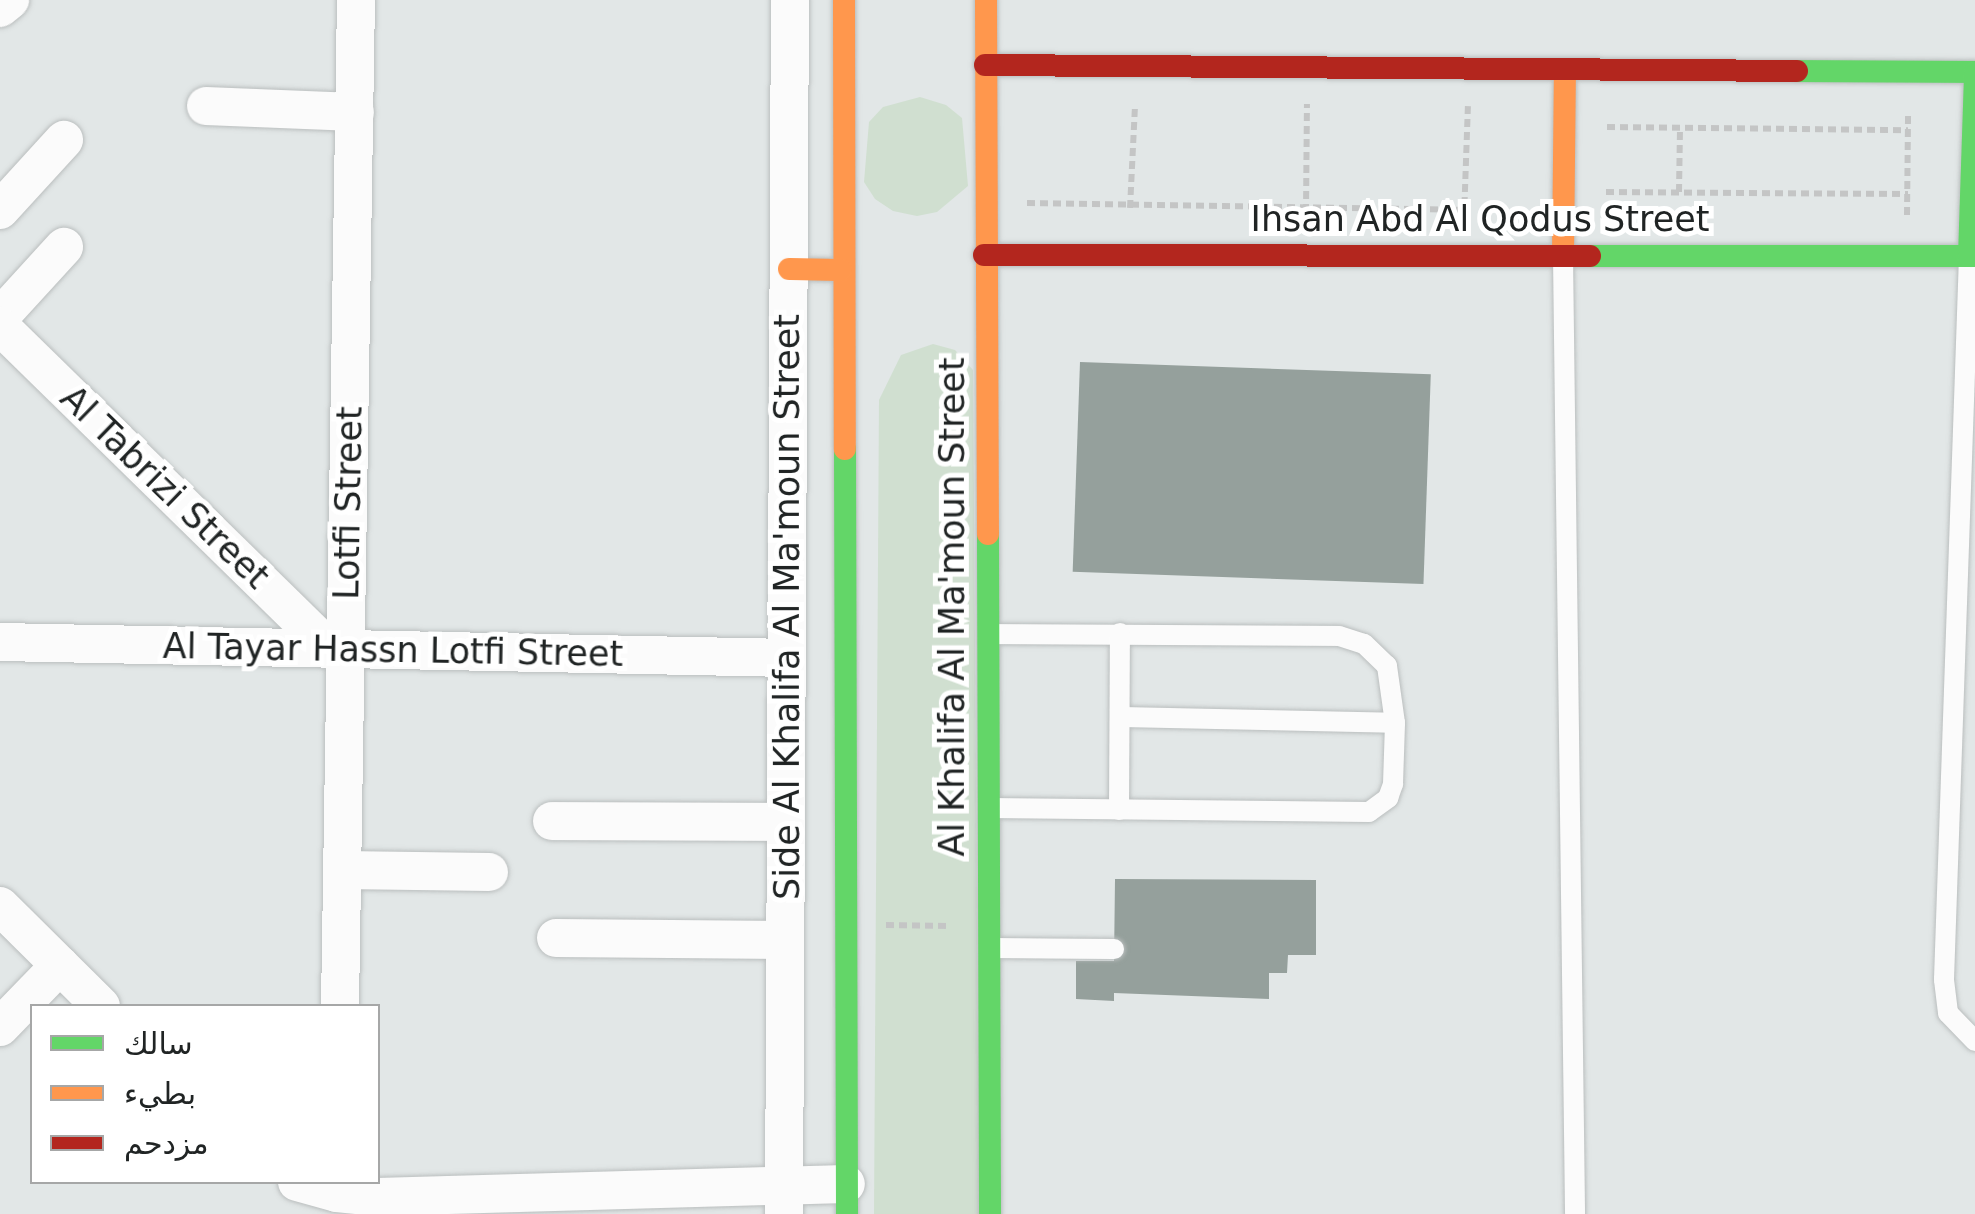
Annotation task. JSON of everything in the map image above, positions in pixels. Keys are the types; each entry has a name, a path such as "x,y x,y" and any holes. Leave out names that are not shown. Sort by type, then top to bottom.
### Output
{"main road":[{"path":"844,0 841,270 847,1199"},
{"name":"Al Khalifa Al Ma'moun Street","path":"986,0 990,1214"},
{"path":"986,65 1975,72 1972,256"},
{"path":"1563,255 1565,69"},
{"name":"Ihsan Abd Al Qodus Street","path":"984,255 1972,256"},
{"path":"789,269 841,270"}],"street":[{"path":"0,8 10,0"},
{"name":"Lotfi Street","path":"340,1004 338,649 356,0"},
{"name":"Side Al Khalifa Al Ma'moun Street","path":"784,1200 790,0"},
{"path":"206,106 354,112"},
{"path":"0,210 64,140"},
{"path":"0,317 64,247"},
{"name":"Al Tabrizi Street","path":"0,326 338,649"},
{"name":"Al Tayar Hassn Lotfi Street","path":"0,642 787,658"},
{"path":"552,821 786,822"},
{"path":"342,870 488,872"},
{"path":"0,906 100,1004"},
{"path":"556,938 785,940"},
{"path":"0,1026 60,966"},
{"path":"304,1184 337,1196 847,1199"}],"lane":[{"path":"1563,255 1575,1214"},
{"path":"1972,256 1971,385 1944,980 1948,1013 1975,1040"},
{"path":"1119,810 1120,633"},
{"path":"988,634 1339,636 1364,644 1387,666 1396,724 1393,784 1388,798 1369,812 989,808"},
{"path":"1120,717 1396,724"},
{"path":"990,937 1114,949"}],"path":[{"path":"1128,254 1136,67"},
{"path":"1305,253 1307,68"},
{"path":"1463,254 1470,69"},
{"path":"1907,256 1909,72"},
{"path":"1607,127 1908,130"},
{"path":"1680,128 1680,192"},
{"path":"1606,192 1908,194"},
{"path":"984,202 1484,210"},
{"path":"845,924 990,937"}],"green space":[{"path":"920,97 946,105 962,118 968,186 937,212 917,216 893,211 875,199 864,182 869,122 883,107"},
{"path":"933,344 955,350 973,370 979,1214 874,1214 879,400 901,355"}],"building":[{"path":"1080,362 1431,374 1423,584 1073,572"},
{"path":"1115,879 1316,880 1316,955 1288,955 1287,973 1269,973 1269,999 1114,993 1114,1001 1076,999 1076,961 1114,961"}],"traffic: fast":[{"path":"1797,71 1975,72"},
{"path":"1969,256 1975,72"},
{"path":"1590,256 1975,256"},
{"path":"845,449 847,1214"},
{"path":"988,534 990,1214"}],"traffic: slow":[{"path":"844,0 845,449"},
{"path":"986,0 988,534"},
{"path":"1563,255 1565,69"},
{"path":"789,269 841,270"}],"traffic: jam":[{"path":"985,65 1797,71"},
{"path":"984,255 1590,256"}]}
